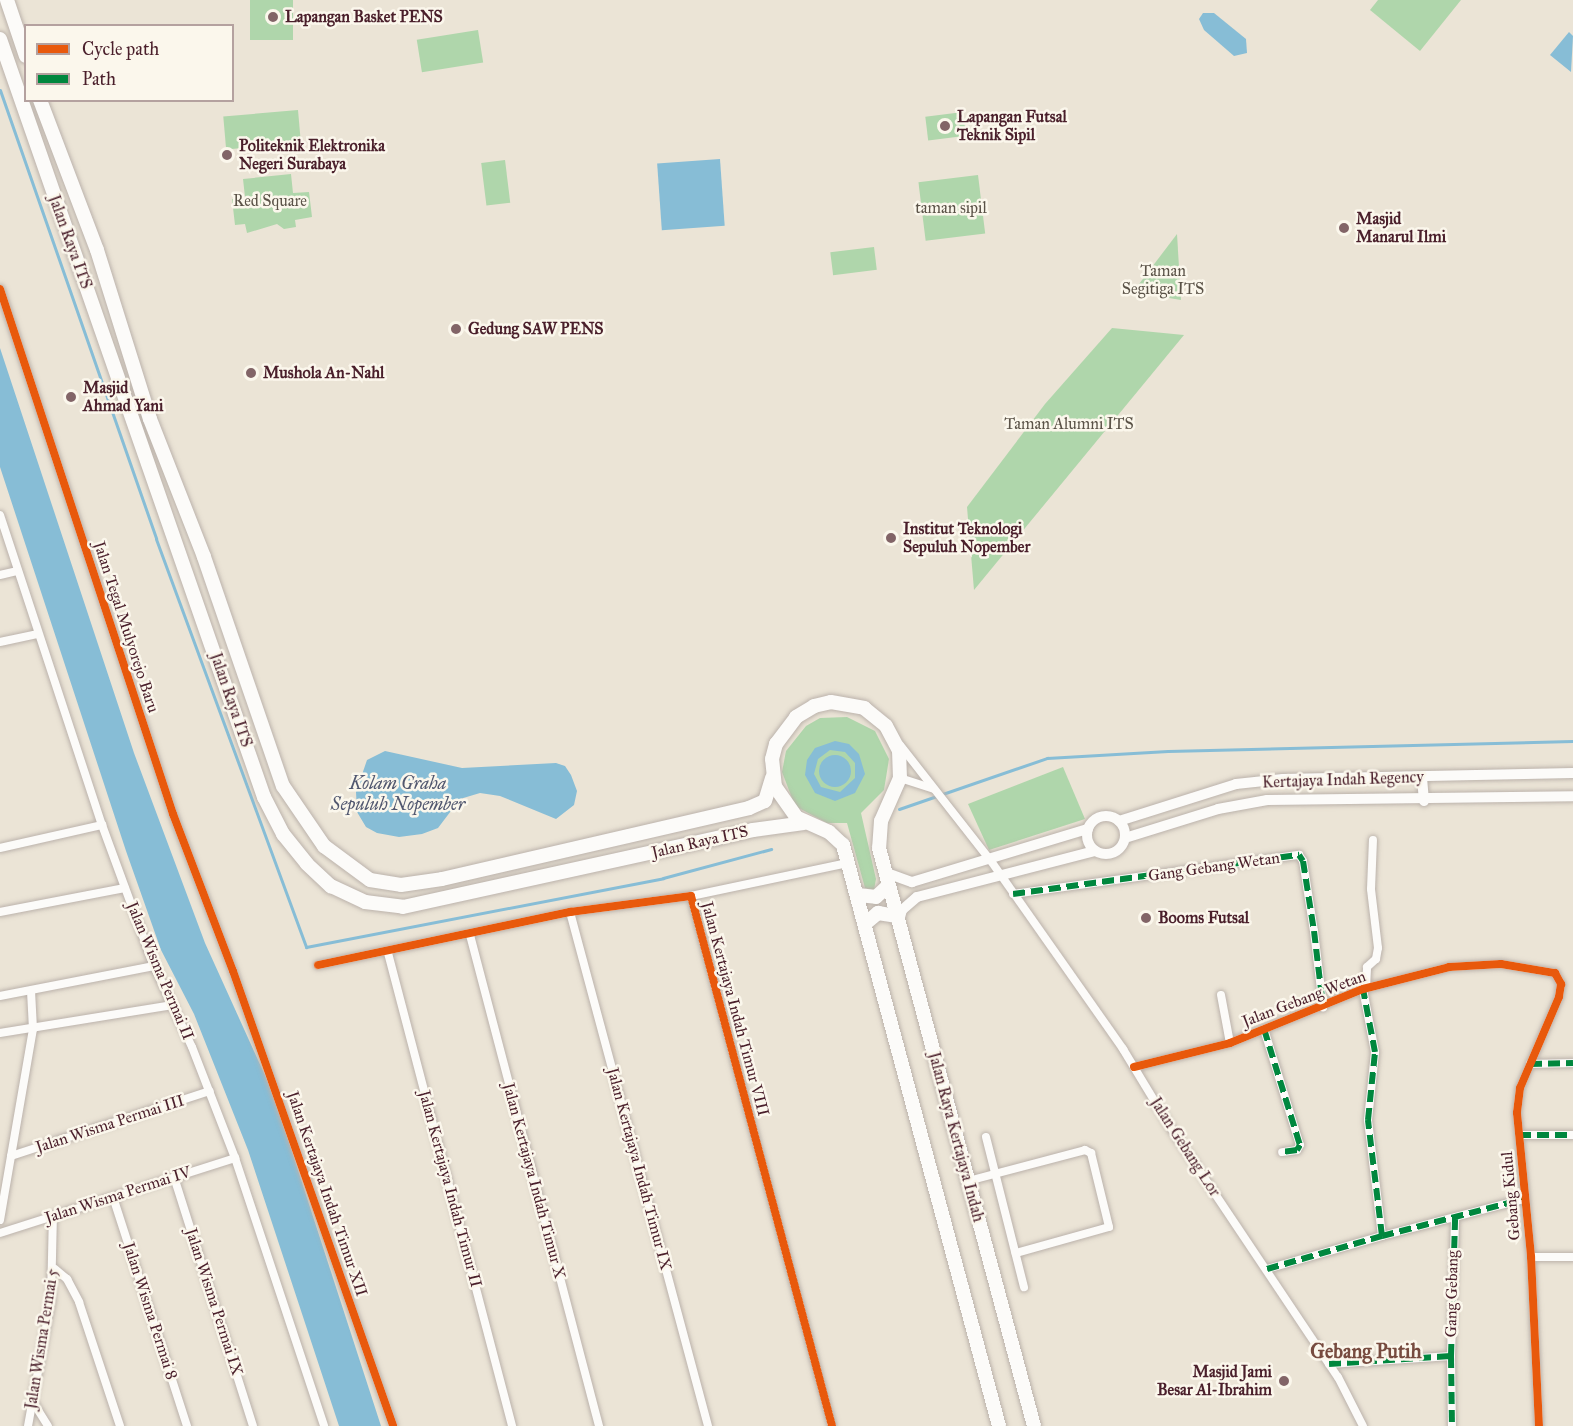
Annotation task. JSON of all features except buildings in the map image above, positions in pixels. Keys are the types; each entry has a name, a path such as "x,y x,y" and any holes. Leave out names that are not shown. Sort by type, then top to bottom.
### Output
{"main road":[{"path":"7,0 24,50"},
{"name":"Jalan Raya ITS","path":"0,39 188,573 264,797 283,834 307,864 331,886 365,902 403,907 550,877 753,830 804,823"},
{"name":"Jalan Raya ITS","path":"41,102 90,230 150,419 200,545 284,786 324,846 370,880 400,885 545,856 759,805 769,795 776,744 784,729 814,706 831,702 864,708 886,726 894,738"},
{"path":"69,238 90,230"},
{"path":"76,256 97,250"},
{"path":"180,554 200,545"},
{"path":"188,573 207,566"},
{"path":"894,738 901,761 900,778"},
{"path":"772,773 783,803 804,823"},
{"name":"Jalan Raya Kertajaya Indah","path":"900,778 881,821 879,848 1034,1426"},
{"name":"Jalan Raya Kertajaya Indah","path":"804,823 836,836 848,863 866,923 999,1426"},
{"path":"545,856 550,877"},
{"path":"522,861 526,882"},
{"path":"858,895 876,897 888,886"},
{"path":"866,923 878,913 897,919"}],"street":[{"name":"Jalan Tegal Mulyorejo Baru","path":"0,289 173,814 233,971"},
{"name":"Jalan Wisma Permai II","path":"0,515 102,825 154,966 210,1091 235,1158 324,1426"},
{"path":"0,575 17,571"},
{"path":"0,642 38,633"},
{"path":"894,738 1000,874"},
{"name":"Kertajaya Indah Regency","path":"1119,821 1236,784 1283,779 1422,778 1573,773"},
{"path":"900,778 934,791"},
{"path":"1422,778 1424,801"},
{"name":"Kertajaya Indah Regency","path":"1125,838 1218,809 1266,800 1424,801 1573,796"},
{"path":"884,872 912,882 991,861 1089,829 1098,818 1119,821 1125,838 1123,845 1110,854 1095,851 917,897 902,910 897,919"},
{"path":"0,845 102,825"},
{"path":"1089,829 1088,839 1095,851"},
{"path":"1373,840 1371,889 1378,948 1376,959 1367,967 1365,989 1375,1052 1368,1120 1382,1236"},
{"name":"Gang Gebang Wetan","path":"1013,894 1299,855 1311,908 1323,1007"},
{"path":"691,896 848,863"},
{"name":"Jalan Gebang Lor","path":"1000,874 1134,1066 1329,1364 1363,1426"},
{"path":"0,912 125,888"},
{"name":"Jalan Kertajaya Indah Timur VIII","path":"318,965 388,953 570,912 691,896 832,1426"},
{"name":"Jalan Kertajaya Indah Timur IX","path":"570,912 708,1426"},
{"name":"Jalan Kertajaya Indah Timur X","path":"470,935 598,1426"},
{"name":"Jalan Kertajaya Indah Timur II","path":"388,953 512,1426"},
{"name":"Jalan Gebang Wetan","path":"1134,1066 1230,1043 1365,989 1449,968 1501,964 1556,973"},
{"path":"0,996 154,966"},
{"name":"Jalan Kertajaya Indah Timur XII","path":"233,971 393,1426"},
{"name":"Gebang Kidul","path":"1539,1426 1531,1257 1519,1135 1520,1088 1559,997 1561,984 1556,973"},
{"path":"0,1220 33,1029 31,991"},
{"path":"1221,995 1230,1043"},
{"path":"0,1033 173,1005"},
{"path":"1264,1029 1300,1145 1297,1150 1282,1152"},
{"path":"1530,1064 1573,1063"},
{"name":"Jalan Wisma Permai III","path":"11,1156 210,1091"},
{"path":"1519,1135 1573,1135"},
{"path":"986,1137 1024,1287"},
{"path":"968,1181 1085,1150 1090,1153 1109,1221 1106,1230 1016,1253"},
{"name":"Jalan Wisma Permai IV","path":"0,1233 235,1158"},
{"name":"Jalan Wisma Permai IX","path":"174,1178 253,1426"},
{"name":"Jalan Wisma Permai 8","path":"113,1197 187,1426"},
{"path":"1267,1269 1524,1199"},
{"name":"Jalan Wisma Permai 5","path":"28,1426 55,1269 53,1216"},
{"name":"Gang Gebang","path":"1329,1364 1451,1356 1455,1219"},
{"path":"1531,1257 1573,1257"},
{"path":"55,1269 67,1279 79,1302 120,1426"},
{"path":"1451,1356 1452,1426"},
{"path":"33,1402 48,1426"}],"green space":[{"name":"Lapangan Basket PENS","path":"250,0 293,0 293,40 250,40"},
{"path":"1378,0 1461,0 1420,51 1370,10"},
{"path":"478,30 483,63 422,72 417,40"},
{"path":"298,110 301,143 226,149 223,117"},
{"name":"Lapangan Futsal Teknik Sipil","path":"963,112 966,136 928,140 925,117"},
{"path":"505,160 510,203 486,206 481,163"},
{"name":"Red Square","path":"291,174 293,193 309,192 312,217 295,220 296,227 284,229 277,224 247,233 245,224 235,225 232,199 245,197 243,179"},
{"name":"taman sipil","path":"978,175 985,234 926,241 918,182"},
{"name":"Taman Segitiga ITS","path":"1177,234 1181,300 1133,292"},
{"path":"874,247 877,270 833,275 830,252"},
{"name":"Taman Alumni ITS","path":"1112,328 1184,335 974,590 967,507 1045,404"},
{"path":"847,717 875,731 889,759 884,790 861,813 876,879 874,890 865,888 847,823 827,823 795,806 782,772 786,751 806,726 820,718"},
{"path":"1063,767 1085,819 989,850 968,804"}],"water":[{"path":"1203,13 1214,13 1246,39 1247,53 1234,56 1204,30 1199,19"},
{"path":"1569,32 1573,36 1571,72 1550,55"},
{"path":"720,159 725,226 662,230 657,163"},
{"path":"0,348 134,753 205,943 273,1093 381,1426 339,1426 248,1150 194,1014 161,950 126,851 0,467"},
{"path":"835,741 849,744 859,754 865,774 855,793 835,801 815,793 805,775 807,760 815,748","holes":["830,750 845,752 855,763 855,778 840,792 821,787 814,774 818,759"]},
{"name":"Kolam Graha Sepuluh Nopember","path":"385,751 462,768 556,763 565,766 571,775 577,791 574,805 556,819 500,796 480,793 460,799 438,828 422,834 399,837 377,833 366,827 357,812 356,792 367,760"},
{"path":"835,755 846,760 851,771 846,782 835,787 824,782 819,771 824,760"}],"waterway":[{"path":"0,90 156,539 306,947 663,878 771,849"},
{"path":"899,809 1047,758 1168,751 1573,741"}],"marked path":[{"path":"1013,894 1299,855 1303,861 1323,1007"},
{"path":"1267,1269 1382,1236 1368,1120 1375,1052 1363,989"},
{"path":"1264,1029 1300,1145 1297,1150 1282,1152"},
{"path":"1530,1064 1573,1063"},
{"path":"1519,1135 1573,1135"},
{"path":"1382,1236 1524,1199"},
{"path":"1329,1364 1451,1356 1455,1219"},
{"path":"1451,1356 1452,1426"}],"cycle path":[{"path":"0,289 173,814 233,971 393,1426"},
{"path":"318,965 570,912 691,896 832,1426"},
{"path":"1134,1067 1230,1043 1363,989 1449,967 1501,964 1555,973 1561,984 1559,997 1520,1088 1517,1113 1531,1257 1539,1426"}],"place":[{"name":"Lapangan Basket PENS","path":"273,17"},
{"name":"Lapangan Futsal Teknik Sipil","path":"945,126"},
{"name":"Politeknik Elektronika Negeri Surabaya","path":"227,155"},
{"name":"Masjid Manarul Ilmi","path":"1344,228"},
{"name":"Gedung SAW PENS","path":"456,329"},
{"name":"Mushola An-Nahl","path":"251,373"},
{"name":"Masjid Ahmad Yani","path":"71,397"},
{"name":"Institut Teknologi Sepuluh Nopember","path":"891,538"},
{"name":"Booms Futsal","path":"1146,918"},
{"name":"Masjid Jami Besar Al-Ibrahim","path":"1284,1381"}],"district":[{"name":"Gebang Putih","path":"1366,1351"}]}
